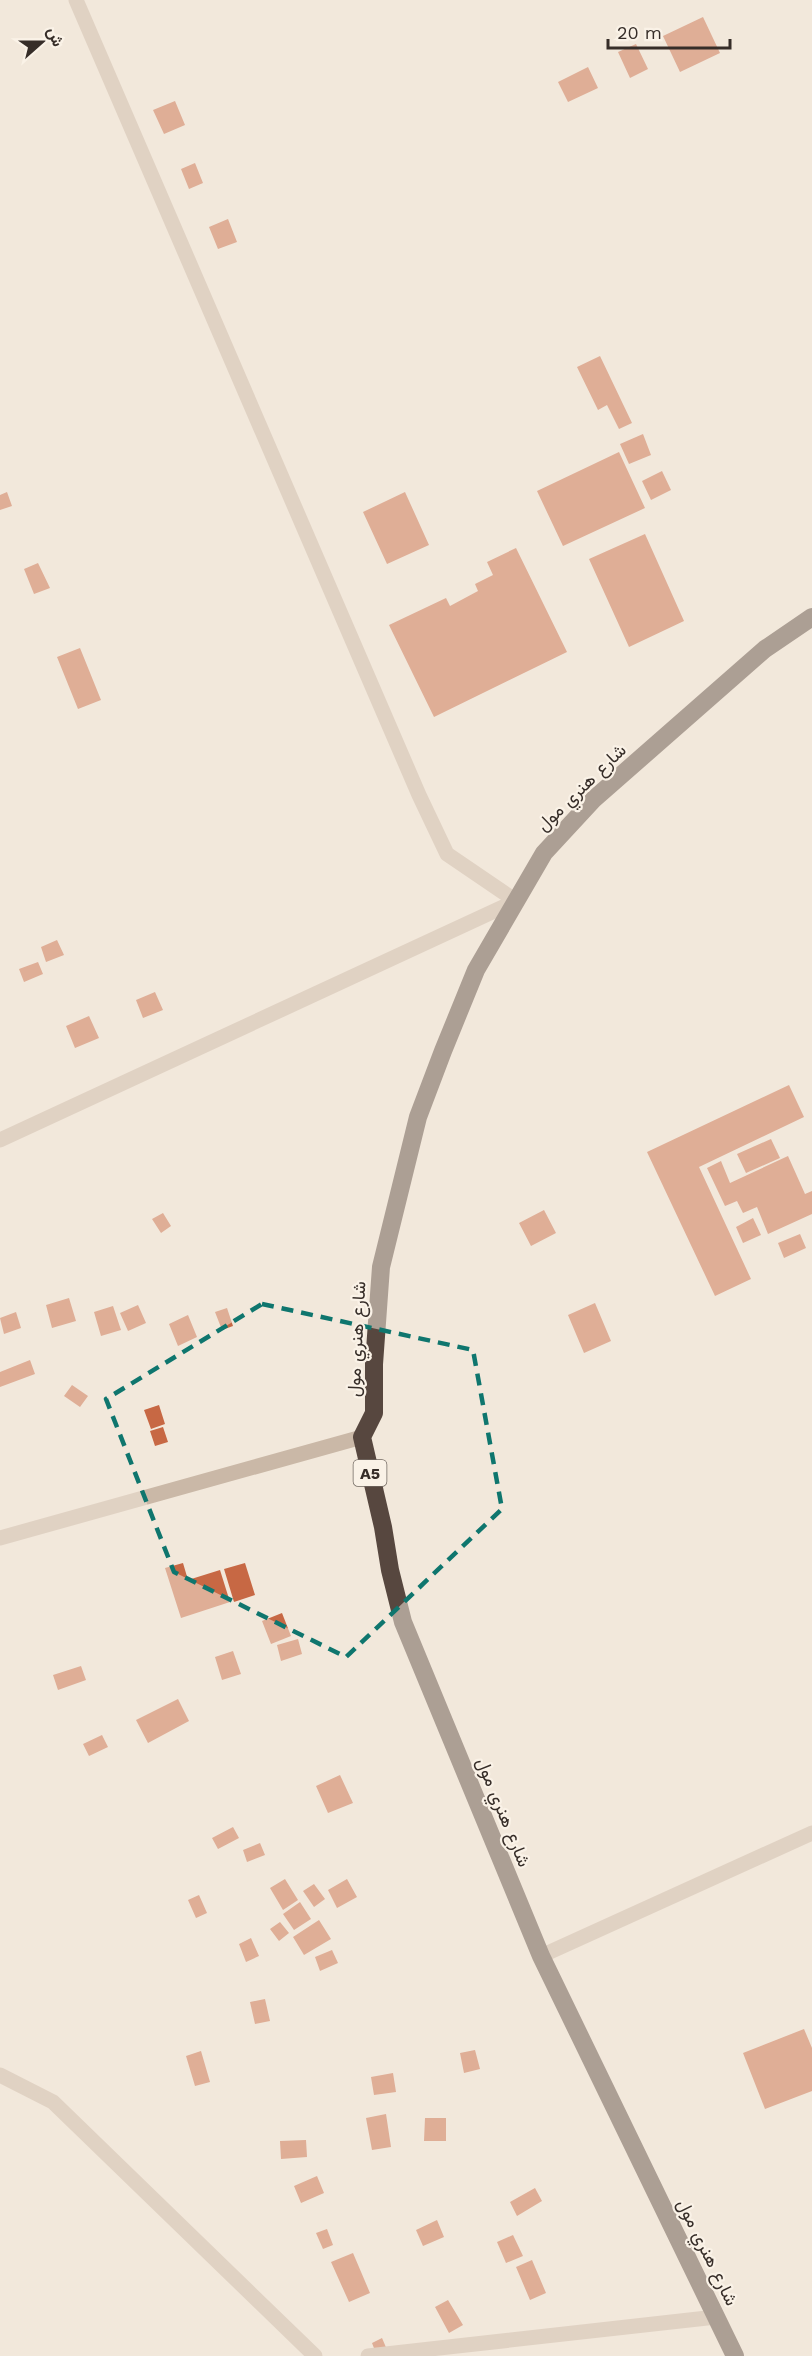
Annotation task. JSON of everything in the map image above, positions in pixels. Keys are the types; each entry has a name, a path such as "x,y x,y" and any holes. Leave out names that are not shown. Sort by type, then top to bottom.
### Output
{"highway":[{"name":"شارع هنري مول","path":"735,2356 541,1956 403,1622 362,1437 374,1413 374,1364 381,1267 418,1117 476,970 544,853 594,798 765,649 812,617"}],"street":[{"path":"75,0 419,795 447,854 516,901"},
{"path":"0,1140 516,901"},
{"path":"0,1537 362,1437"},
{"path":"541,1956 812,1833"},
{"path":"0,2075 53,2102 315,2356"},
{"path":"368,2356 716,2317"}],"highlighted area":[{"path":"262,1304 473,1350 502,1509 346,1657 174,1572 106,1399"}],"building":[{"path":"703,17 720,53 680,72 663,36"},
{"path":"636,44 648,69 630,78 618,52"},
{"path":"588,67 598,88 568,102 558,82"},
{"path":"175,101 185,125 164,134 153,110"},
{"path":"195,163 203,183 189,189 181,169"},
{"path":"228,219 237,242 218,249 209,227"},
{"path":"600,356 632,423 619,429 607,405 598,410 577,367"},
{"path":"643,434 651,455 629,464 620,444"},
{"path":"619,452 645,508 563,546 537,491"},
{"path":"662,471 671,490 651,500 642,481"},
{"path":"7,492 12,506 0,510 0,495"},
{"path":"405,492 429,545 387,564 363,512"},
{"path":"645,534 684,621 629,647 589,559"},
{"path":"516,548 567,652 434,717 389,625 446,598 450,606 478,591 475,584 493,575 487,562"},
{"path":"38,563 50,588 34,594 24,569"},
{"path":"80,648 101,700 78,709 57,657"},
{"path":"57,940 64,955 46,962 41,947"},
{"path":"38,962 43,974 24,982 19,969"},
{"path":"155,992 163,1010 143,1018 136,1000"},
{"path":"89,1016 99,1038 75,1048 66,1026"},
{"path":"789,1085 804,1117 699,1167 751,1279 715,1296 647,1152"},
{"path":"771,1139 780,1158 746,1173 737,1154"},
{"path":"788,1156 805,1194 812,1191 812,1214 768,1234 757,1207 743,1213 737,1201 725,1206 707,1168 721,1161 730,1183"},
{"path":"544,1210 556,1233 531,1246 519,1223"},
{"path":"163,1213 171,1226 161,1233 152,1219"},
{"path":"753,1218 761,1235 743,1243 736,1227"},
{"path":"800,1234 806,1248 784,1258 778,1243"},
{"path":"69,1298 76,1321 52,1328 46,1305"},
{"path":"595,1303 611,1341 584,1353 568,1315"},
{"path":"138,1305 146,1323 128,1331 120,1313"},
{"path":"113,1306 121,1330 101,1336 94,1312"},
{"path":"227,1308 233,1326 222,1330 215,1312"},
{"path":"16,1312 21,1328 4,1334 0,1318"},
{"path":"188,1315 197,1337 178,1346 169,1324"},
{"path":"30,1360 35,1374 0,1387 0,1372"},
{"path":"72,1385 88,1396 80,1407 64,1396"},
{"path":"159,1405 165,1424 151,1429 144,1410"},
{"path":"163,1427 168,1442 155,1446 150,1431"},
{"path":"183,1563 188,1580 220,1570 230,1602 181,1618 165,1568"},
{"path":"245,1563 255,1595 234,1602 224,1569"},
{"path":"282,1613 291,1636 271,1644 262,1621"},
{"path":"298,1639 302,1654 281,1661 277,1645"},
{"path":"233,1651 241,1674 222,1680 215,1657"},
{"path":"81,1666 86,1680 58,1690 53,1675"},
{"path":"178,1699 189,1721 148,1743 136,1720"},
{"path":"102,1735 108,1747 89,1756 83,1744"},
{"path":"340,1775 353,1803 328,1813 316,1786"},
{"path":"233,1827 239,1838 218,1849 212,1838"},
{"path":"260,1843 265,1855 247,1862 243,1850"},
{"path":"285,1879 298,1900 283,1910 270,1888"},
{"path":"347,1879 357,1897 337,1908 328,1890"},
{"path":"314,1884 325,1899 314,1907 303,1891"},
{"path":"199,1895 207,1913 196,1918 188,1900"},
{"path":"300,1902 311,1919 294,1930 283,1914"},
{"path":"319,1920 331,1939 304,1955 293,1937"},
{"path":"280,1922 289,1933 279,1941 270,1929"},
{"path":"251,1938 259,1956 246,1962 239,1944"},
{"path":"332,1950 338,1963 320,1971 315,1957"},
{"path":"265,1999 270,2021 255,2024 250,2002"},
{"path":"804,2029 812,2048 812,2091 765,2109 743,2053"},
{"path":"475,2050 480,2069 464,2073 460,2053"},
{"path":"201,2051 210,2082 195,2086 186,2056"},
{"path":"393,2073 396,2092 374,2095 371,2077"},
{"path":"386,2114 391,2147 372,2150 366,2118"},
{"path":"425,2118 446,2118 446,2141 424,2141"},
{"path":"306,2140 307,2157 281,2159 280,2141"},
{"path":"317,2176 324,2193 301,2203 294,2186"},
{"path":"535,2188 542,2201 517,2216 510,2202"},
{"path":"437,2220 444,2237 423,2246 416,2230"},
{"path":"327,2229 333,2245 323,2249 316,2233"},
{"path":"513,2235 523,2256 506,2263 497,2242"},
{"path":"353,2253 370,2293 349,2302 331,2262"},
{"path":"532,2260 546,2293 530,2300 516,2267"},
{"path":"448,2300 463,2325 449,2333 435,2307"},
{"path":"382,2338 388,2352 377,2356 372,2343"}]}
